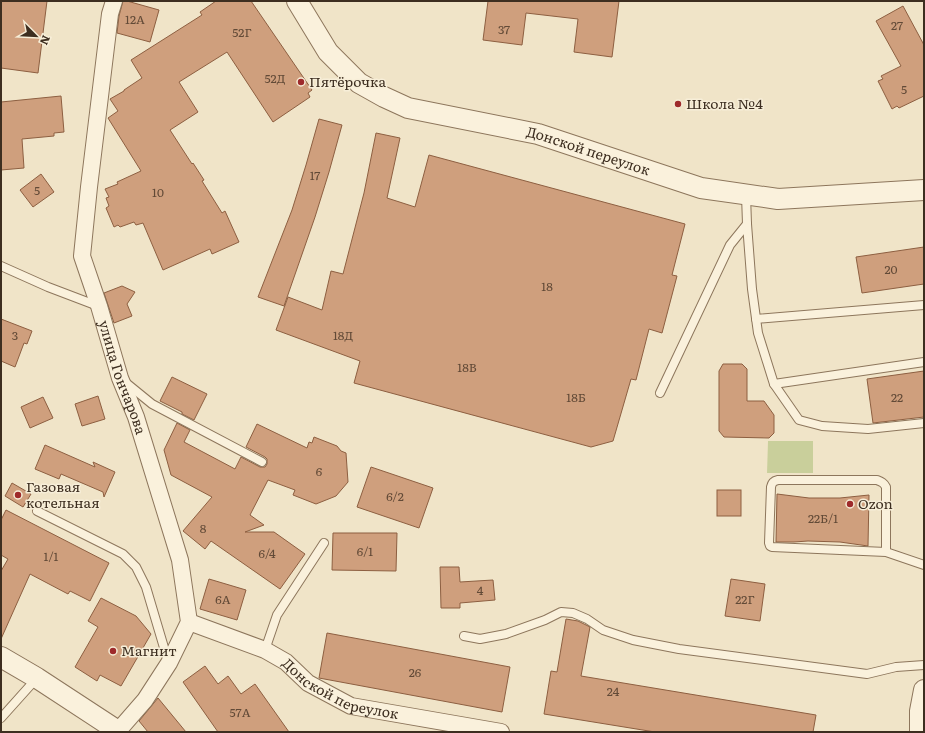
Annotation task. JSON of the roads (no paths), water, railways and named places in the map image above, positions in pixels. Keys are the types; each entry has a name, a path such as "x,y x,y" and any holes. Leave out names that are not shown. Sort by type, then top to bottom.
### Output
{"street":[{"name":"улица Гончарова","path":"114,1 110,14 82,256 99,306 120,378 136,417 180,560 189,622"},
{"name":"Донской переулок","path":"297,1 328,52 359,83 408,108 538,134 701,188 778,198 924,190"},
{"name":"Донской переулок","path":"189,622 266,650 286,662 308,683 351,706 501,732"},
{"path":"1,657 37,678 118,731 145,700 169,663 189,622"},
{"path":"920,732 920,711 924,690"}],"lane":[{"path":"746,194 752,290 758,333 774,384 799,420 822,426 868,429 924,423"},
{"path":"660,393 730,244 747,224"},
{"path":"1,266 99,306"},
{"path":"756,319 924,305"},
{"path":"774,384 924,362"},
{"path":"120,378 152,404 262,462"},
{"path":"886,552 886,487 885,483 882,481 778,480 772,483 769,535 770,546 776,548 886,552 924,565"},
{"path":"37,511 123,554 136,567 146,587 169,663"},
{"path":"266,650 278,615 324,543"},
{"path":"464,636 480,639 506,634 545,620 561,612 573,614 586,619 603,630 633,640 679,649 867,674 896,668 924,665"},
{"path":"1,718 37,678"}],"place":[{"name":"Пятёрочка","path":"301,82"},
{"name":"Школа №4","path":"678,104"},
{"name":"Газовая котельная","path":"18,495"},
{"name":"Ozon","path":"850,504"},
{"name":"Магнит","path":"113,651"}]}
